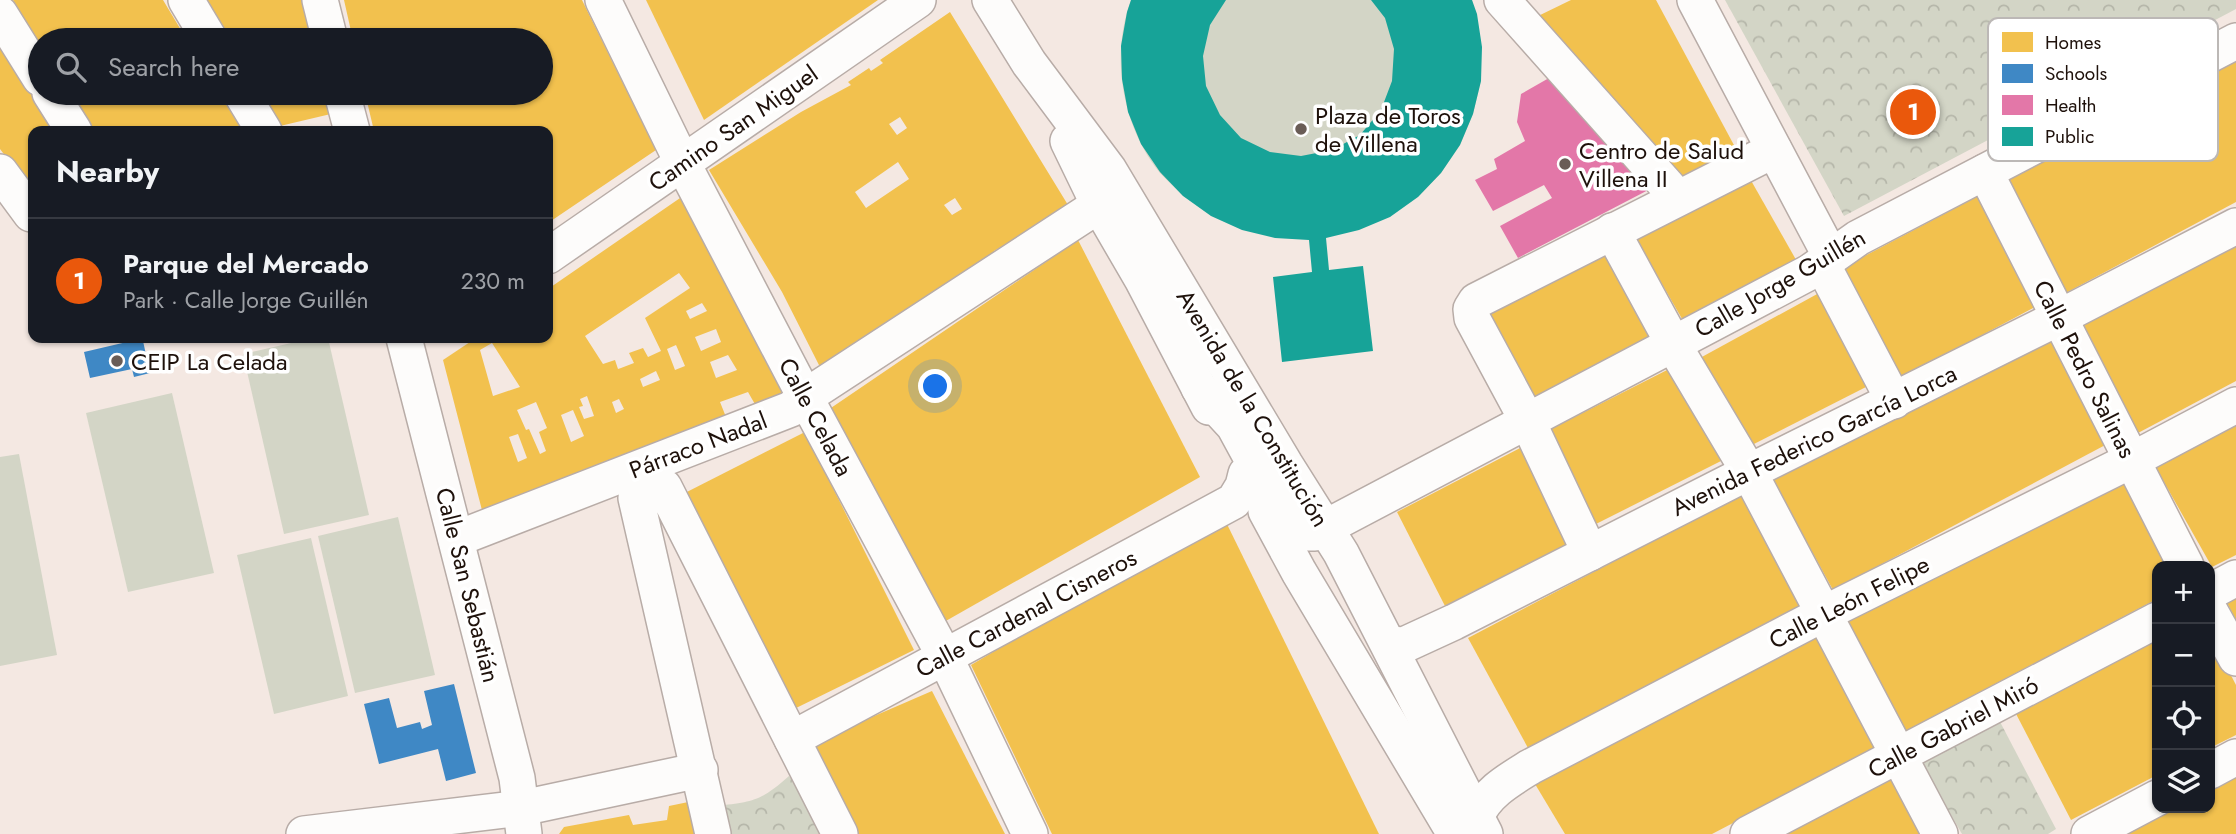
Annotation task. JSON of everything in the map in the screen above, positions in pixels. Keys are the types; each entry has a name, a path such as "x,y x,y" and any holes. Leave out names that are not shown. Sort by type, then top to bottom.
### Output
{"street":[{"path":"186,0 203,28"},
{"path":"320,0 327,28"},
{"name":"Calle Celada","path":"603,0 683,164 945,657 1030,834"},
{"name":"Camino San Miguel","path":"553,253 918,0"},
{"name":"Avenida de la Constitución","path":"990,0 1030,62 1109,170 1285,464 1327,529 1389,645 1472,830"},
{"path":"1502,0 1678,198"},
{"path":"1695,0 1774,150 1894,401"},
{"path":"0,14 28,59"},
{"name":"Calle Jorge Guillén","path":"2218,50 2236,41"},
{"path":"1030,62 1099,205 1142,279 1299,572 1472,830"},
{"path":"58,105 71,126"},
{"path":"248,105 261,126"},
{"path":"345,105 351,126"},
{"path":"1590,553 1528,422 1472,318 1471,309 1476,301 1774,150"},
{"name":"Calle Jorge Guillén","path":"1327,529 1810,272 1858,238 2006,161"},
{"path":"0,172 22,216"},
{"name":"Calle Pedro Salinas","path":"1985,172 2183,561"},
{"name":"Párraco Nadal","path":"456,539 791,409 805,397 1099,205"},
{"name":"Avenida Federico García Lorca","path":"1389,645 1404,645 1422,637 2236,226"},
{"path":"1612,231 1749,472 1940,834"},
{"name":"Calle San Sebastián","path":"413,343 456,539 517,778 523,821"},
{"path":"1199,388 1234,426 1293,528 1303,533 1327,529"},
{"name":"Calle León Felipe","path":"1472,830 1488,799 1502,785 1530,767 1823,614 2132,460 2236,405"},
{"name":"Calle Cardenal Cisneros","path":"792,738 1234,501 1243,486 1246,474"},
{"path":"713,834 636,498 664,487 840,834"},
{"path":"2215,589 2236,578"},
{"path":"2215,620 2236,658"},
{"name":"Calle Gabriel Miró","path":"1748,834 2152,623"},
{"path":"2215,768 2236,757"},
{"path":"303,834 523,821 700,770"},
{"path":"2089,834 2152,801"}],"green space":[{"name":"Plaza de Toros de Villena","path":"1131,0 1472,0 1481,81 1473,114 1460,145 1441,173 1418,197 1183,196 1160,173 1147,155 1129,113 1123,90 1121,44"},
{"path":"1725,0 2236,0 2236,9 2218,19 1988,18 1988,140 1844,216"},
{"path":"291,343 329,343 369,515 284,534 243,354"},
{"path":"172,393 214,573 128,592 86,413"},
{"path":"19,454 57,655 0,666 0,457"},
{"path":"398,517 435,675 355,693 318,536"},
{"path":"311,538 348,696 274,714 237,555"},
{"path":"1997,716 2056,829 2048,834 1962,834 1917,756"},
{"path":"789,776 805,795 826,834 723,834 716,806 756,799"}],"building: Homes":[{"path":"13,0 163,0 180,28 30,28"},
{"path":"207,0 307,0 314,28 223,28"},
{"path":"344,0 582,0 656,150 553,220 553,126 373,126 368,105 553,105 553,28 350,28"},
{"path":"646,0 878,0 704,120"},
{"path":"1571,0 1656,0 1735,147 1680,185 1534,18"},
{"path":"950,12 1068,205 1007,246 1006,244 994,251 997,254 821,369 782,292 709,170 801,112 851,85 848,82 869,68 871,71 883,63 880,60","holes":["900,117 907,128 897,135 889,124","898,162 909,179 866,208 855,192","955,198 962,209 952,215 944,205"]},
{"path":"0,35 28,79 28,105 44,105 58,126 28,126 28,186 0,149"},
{"path":"2236,59 2236,202 2064,294 2004,179 2039,161 2218,161 2218,68"},
{"path":"79,105 227,105 240,126 92,126"},
{"path":"268,105 333,105 335,113 280,126"},
{"path":"1749,177 1799,265 1685,324 1636,239"},
{"path":"1980,195 2037,306 1896,381 1840,269"},
{"path":"683,196 785,395 756,406 748,392 720,402 726,417 483,514 443,360 468,343 492,343 553,343 553,286","holes":["679,273 690,288 645,318 661,351 648,357 643,348 629,353 634,363 618,369 615,360 603,364 585,336","702,303 707,311 690,319 686,311","716,329 721,342 701,351 695,337","492,343 520,387 493,396 480,350","676,345 685,366 675,370 667,349","728,355 737,370 716,378 710,362","656,371 660,380 643,387 640,379","587,396 594,416 584,419 579,407 583,406 580,399","619,399 624,409 616,413 612,402","536,402 547,428 539,432 546,451 540,454 529,429 526,430 517,410","573,410 584,436 571,442 561,415","518,434 527,458 518,462 509,437"]},
{"path":"2236,238 2236,381 2138,433 2081,321"},
{"path":"1078,240 1200,477 944,622 825,412"},
{"path":"1608,253 1654,340 1534,407 1484,315"},
{"path":"1819,293 1866,387 1750,446 1700,358"},
{"path":"2054,332 2109,443 1833,590 1771,477"},
{"path":"1673,367 1723,460 1592,526 1543,433"},
{"path":"2236,417 2236,555 2215,566 2215,561 2209,561 2152,461"},
{"path":"805,432 914,650 790,711 677,497"},
{"path":"1522,447 1570,543 1445,606 1397,512"},
{"path":"2126,474 2173,561 2152,561 2152,602 1900,734 1842,619"},
{"path":"1744,493 1807,604 1528,748 1468,638"},
{"path":"1223,516 1379,834 1052,834 971,665"},
{"path":"2236,591 2236,620 2224,597"},
{"path":"1818,634 1879,747 1712,834 1565,834 1532,779"},
{"path":"2152,636 2152,778 2071,820 2014,710"},
{"path":"2215,645 2236,685 2236,735 2215,746"},
{"path":"932,691 1005,834 850,834 805,746"},
{"path":"2236,769 2236,834 2114,834 2154,813 2215,813 2215,780"},
{"path":"1891,771 1924,834 1774,834"},
{"path":"698,800 700,834 559,834 564,827 629,815 633,825 667,820 669,806"}],"building: Schools":[{"name":"CEIP La Celada","path":"122,343 143,343 150,373 134,377 132,369 90,378 84,352"},
{"path":"454,684 476,773 446,781 438,749 379,764 364,704 389,698 397,728 420,722 422,729 432,725 424,691"}],"building: Health":[{"name":"Centro de Salud Villena II","path":"1556,74 1654,187 1518,258 1500,226 1552,198 1544,185 1493,211 1475,180 1497,169 1494,159 1525,141 1517,122 1521,94"}],"building: Public":[{"name":"Plaza de Toros de Villena","path":"1131,0 1226,0 1210,25 1203,56 1206,86 1220,115 1241,138 1270,152 1301,156 1332,150 1360,135 1381,110 1392,81 1394,49 1385,18 1371,0 1472,0 1482,47 1481,81 1473,114 1460,145 1441,173 1418,197 1390,217 1359,230 1326,238 1329,270 1363,266 1373,351 1282,362 1273,277 1312,272 1309,240 1275,238 1242,230 1211,216 1183,196 1160,172 1141,144 1128,112 1122,79 1121,46"}],"place":[{"name":"Parque del Mercado","path":"1913,112"},
{"name":"Plaza de Toros de Villena","path":"1301,129"},
{"name":"Centro de Salud Villena II","path":"1565,164"},
{"name":"CEIP La Celada","path":"117,361"}]}
